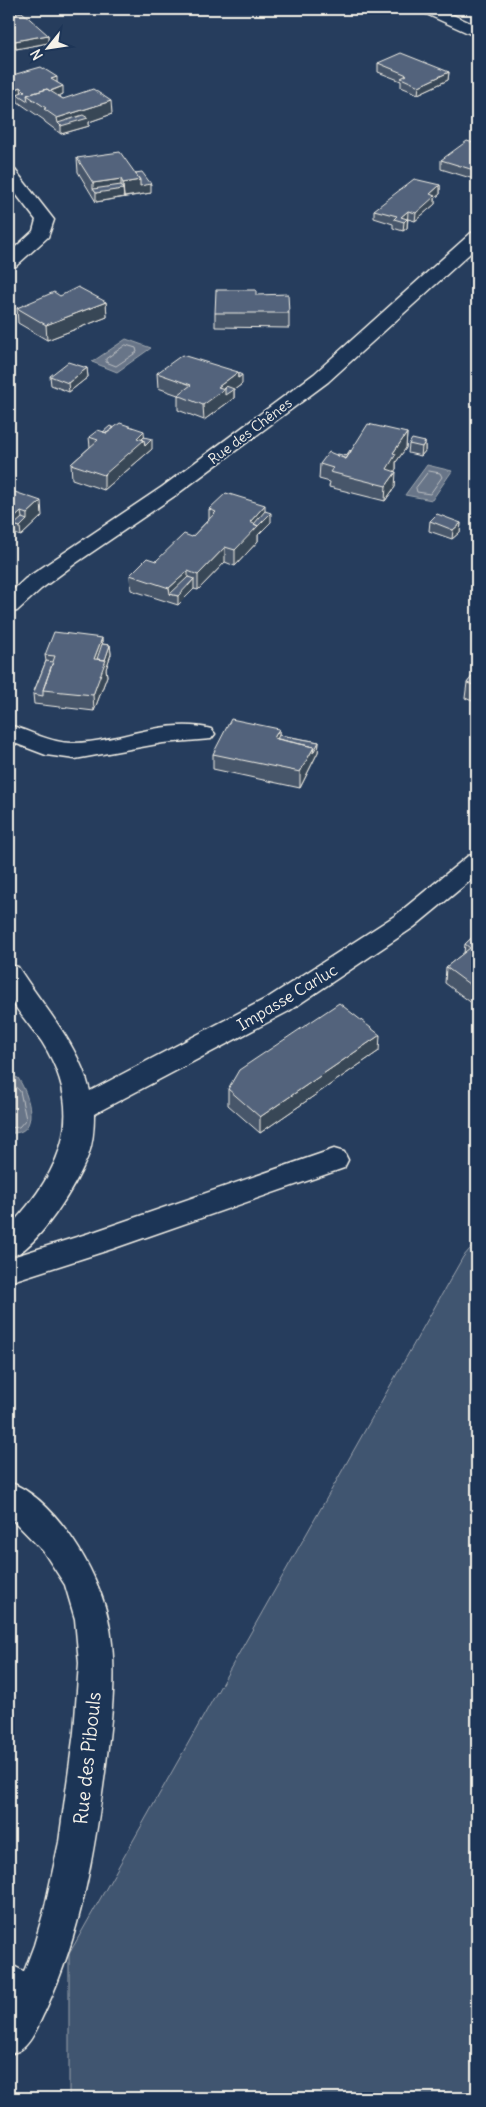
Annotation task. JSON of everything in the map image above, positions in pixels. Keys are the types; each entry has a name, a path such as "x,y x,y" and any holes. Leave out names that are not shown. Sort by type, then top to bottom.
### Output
{"street":[{"path":"428,9 477,32"},
{"path":"9,174 45,220 42,233 9,262"},
{"name":"Rue des Chênes","path":"9,606 33,584 68,558 169,491 321,378 477,237"},
{"path":"9,732 52,748 75,751 163,735 203,734"},
{"name":"Impasse Carluc","path":"81,1108 279,1004 405,921 477,862"},
{"path":"9,974 60,1048 79,1093 81,1108 81,1127 77,1149 60,1187 44,1209 9,1246"},
{"path":"9,1270 102,1242 334,1160"},
{"name":"Rue des Pibouls","path":"9,1496 48,1533 64,1553 75,1572 86,1596 92,1621 96,1664 92,1730 71,1880 42,1973 19,1991 9,2035"}],"shaded area":[{"path":"477,1241 477,2098 69,2098 69,1954 463,1257"}],"water":[{"path":"126,339 151,348 117,372 92,362"},
{"path":"427,465 452,471 432,500 405,495"},
{"path":"9,1076 18,1078 22,1085 29,1103 30,1113 26,1128 19,1132 9,1133"}],"building":[{"path":"22,12 48,35 15,41 9,34 9,15"},
{"path":"401,53 449,72 419,86 401,78 407,75 378,63"},
{"path":"41,67 57,77 51,79 63,86 50,91 47,89 27,95 28,101 17,94 25,91 21,87 16,89 9,84 9,76"},
{"path":"47,89 63,99 93,89 111,101 57,118 27,95"},
{"path":"83,115 88,118 61,126 58,123"},
{"path":"467,141 477,144 477,171 441,160"},
{"path":"120,152 140,180 123,183 121,179 93,183 77,158"},
{"path":"142,172 151,184 140,186 140,180 135,173"},
{"path":"414,179 440,185 430,194 435,196 416,213 408,211 401,217 407,219 404,222 394,219 397,216 374,210"},
{"path":"121,185 123,189 96,193 93,189"},
{"path":"78,287 106,302 46,325 17,308 54,292 60,296"},
{"path":"216,290 256,290 256,295 288,294 289,313 215,313"},
{"path":"182,355 238,372 218,387 225,389 203,405 178,395 191,385 157,373"},
{"path":"68,362 87,368 68,383 50,376"},
{"path":"226,386 234,389 225,395 225,389 223,389"},
{"path":"120,423 144,431 137,438 144,440 104,475 71,464 98,440 89,437 98,430 107,433"},
{"path":"368,424 407,433 393,453 396,454 387,469 396,472 386,486 330,472 333,468 320,464 329,452 346,459"},
{"path":"110,426 114,428 107,433 103,432"},
{"path":"144,437 152,439 145,446 142,439"},
{"path":"412,439 425,442 422,447 409,444"},
{"path":"350,450 346,459 336,455 346,456"},
{"path":"9,490 41,501 27,514 21,512 9,523"},
{"path":"226,493 265,505 250,522 258,526 235,550 225,547 198,575 188,571 169,588 130,575 147,558 156,561 184,534 192,537 216,512 209,509"},
{"path":"265,511 271,513 258,526 254,524"},
{"path":"437,514 461,523 453,530 430,521"},
{"path":"22,518 27,520 20,527 14,525"},
{"path":"188,577 194,579 178,596 170,594"},
{"path":"54,632 102,638 94,659 106,660 93,695 43,690 55,656 45,655"},
{"path":"102,644 110,645 105,660 97,659"},
{"path":"46,661 53,662 43,690 43,696 33,694"},
{"path":"477,670 477,686 467,683"},
{"path":"231,719 279,729 274,738 314,747 300,772 213,754"},
{"path":"279,735 319,742 313,753 314,747 277,739"},
{"path":"477,933 477,990 446,967 470,948 465,944"},
{"path":"339,1003 380,1035 260,1117 228,1089 239,1070"}]}
